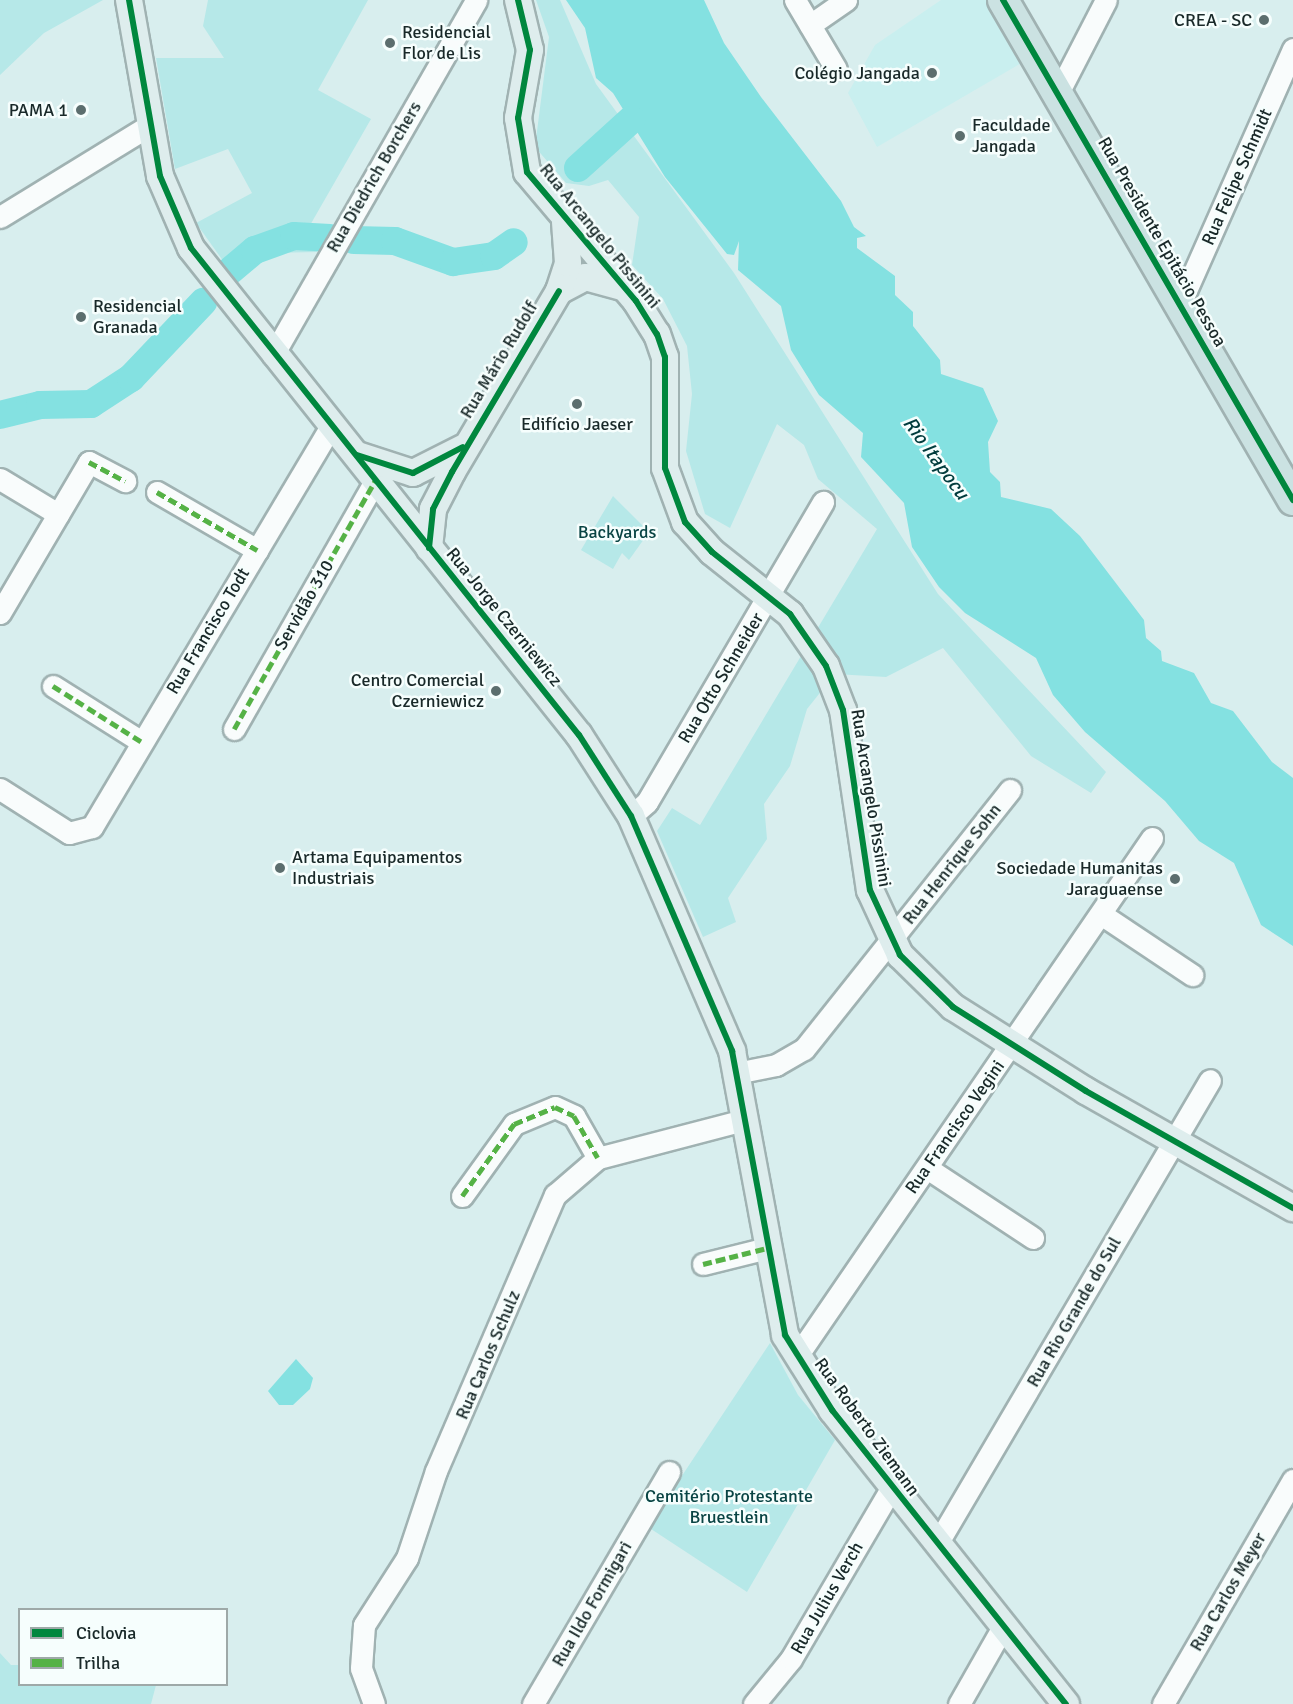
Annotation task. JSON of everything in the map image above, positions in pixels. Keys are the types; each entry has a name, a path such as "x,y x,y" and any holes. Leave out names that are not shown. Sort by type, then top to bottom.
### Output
{"highway":[{"name":"Rua Presidente Epitácio Pessoa","path":"1003,0 1059,91 1293,500"}],"main road":[{"name":"Rua Jorge Czerniewicz","path":"129,0 162,184 181,231 273,355 579,735 631,816 720,1016 736,1073 744,1120"},
{"name":"Rua Arcangelo Pissinini","path":"518,0 530,50 518,118 519,151 538,190 645,312 665,357 664,462 680,512 712,552 770,596 815,645 839,696 866,875 892,941 931,990 1012,1045 1293,1208"},
{"name":"Rua Mário Rudolf","path":"429,548 433,509 465,446 559,291 568,263 565,222"},
{"name":"Rua Mário Rudolf","path":"559,291 585,277 624,288"},
{"name":"Rua Mário Rudolf","path":"351,452 412,473 465,446"},
{"name":"Rua Roberto Ziemann","path":"744,1120 785,1335 797,1356 892,1487 1066,1704"}],"street":[{"name":"Rua Diedrich Borchers","path":"273,355 476,0"},
{"path":"795,0 836,69"},
{"path":"810,26 846,0"},
{"path":"1059,91 1106,0"},
{"name":"Rua Felipe Schmidt","path":"1180,304 1293,49"},
{"path":"0,217 150,125"},
{"name":"Rua Francisco Todt","path":"0,789 69,833 83,833 92,826 330,426"},
{"path":"0,614 89,462 125,482"},
{"path":"0,479 58,514"},
{"name":"Servidão 310","path":"234,729 375,481"},
{"path":"157,492 257,550"},
{"name":"Rua Otto Schneider","path":"631,816 647,802 770,596 823,502"},
{"path":"53,686 142,742"},
{"name":"Rua Henrique Sohn","path":"736,1073 776,1065 804,1048 892,941 1010,790"},
{"name":"Rua Francisco Vegini","path":"797,1356 1152,838"},
{"path":"1101,914 1192,975"},
{"name":"Rua Rio Grande do Sul","path":"937,1544 1210,1080"},
{"path":"462,1196 513,1124 555,1107 574,1116 598,1158"},
{"name":"Rua Carlos Schulz","path":"375,1704 361,1668 364,1625 407,1558 436,1471 545,1213 569,1178 598,1158 744,1120"},
{"path":"927,1168 1034,1238"},
{"path":"703,1264 767,1248"},
{"name":"Rua Ildo Formigari","path":"533,1704 669,1472"},
{"name":"Rua Carlos Meyer","path":"1163,1704 1293,1480"},
{"name":"Rua Julius Verch","path":"754,1704 791,1659 892,1487"},
{"path":"959,1704 1003,1627"}],"shaded area":[{"name":"Colégio Jangada","path":"941,0 989,0 1023,62 877,147 848,93 875,45"}],"green space":[{"path":"0,0 103,0 44,33 0,75"},
{"path":"208,0 368,0 318,90 371,119 309,227 326,237 317,252 267,253 236,279 196,223 252,193 228,149 175,169 156,58 224,58 203,26"},
{"path":"536,0 560,0 596,84 734,273 938,594 1106,772 1091,793 1031,756 943,648 886,677 835,674 807,709 790,766 764,804 767,839 728,898 736,922 703,937 657,831 672,808 700,825 877,529 818,479 804,445 777,424 730,528 705,514 686,451 692,394 687,346 663,299 632,265 639,217 608,180 589,186 566,183 535,147 549,37"},
{"name":"Backyards","path":"613,496 649,532 629,560 622,553 613,569 581,550"},
{"name":"Cemitério Protestante Bruestlein","path":"770,1343 798,1395 835,1440 747,1592 648,1527"},
{"path":"0,1653 11,1665 18,1665 18,1686 156,1686 151,1704 0,1704"}],"water":[{"name":"Rio Itapocu","path":"566,0 704,0 724,43 761,97 841,201 854,227 866,236 857,238 857,248 895,276 895,295 913,312 913,326 940,360 941,374 983,388 998,421 988,442 990,472 1000,482 1001,497 1051,509 1080,536 1144,620 1146,638 1161,651 1162,661 1194,673 1211,703 1233,711 1272,762 1293,778 1293,946 1261,925 1234,863 1199,841 1165,801 1085,732 1053,695 1036,658 965,613 939,587 912,547 904,503 861,457 863,433 819,395 791,350 781,306 738,270 739,241 734,255 727,254 665,177 613,93 596,78 585,28"},
{"path":"296,1359 313,1378 310,1389 293,1405 279,1405 268,1391"}],"waterway":[{"path":"578,168 631,120"},
{"path":"231,270 255,250 294,236 330,238"},
{"path":"354,240 395,241 453,262 494,256 514,242"},
{"path":"0,415 40,405 91,404 131,378 203,302"}],"marked path":[{"path":"89,462 125,481"},
{"path":"234,729 375,481"},
{"path":"157,492 257,550"},
{"path":"53,686 142,742"},
{"path":"462,1196 514,1124 555,1107 574,1116 598,1158"},
{"path":"703,1264 767,1248"}],"cycle path":[{"path":"129,0 160,176 191,248 579,735 631,816 732,1051 785,1335 832,1410 1066,1704"},
{"path":"518,0 530,50 518,118 527,172 636,301 657,334 665,357 665,468 685,522 712,552 790,614 826,666 843,710 870,890 900,955 953,1007 1086,1091 1293,1208"},
{"path":"1003,0 1293,500"},
{"path":"429,548 433,509 452,472 559,291"},
{"path":"357,455 413,473 463,447"}],"place":[{"name":"CREA - SC","path":"1264,20"},
{"name":"Residencial Flor de Lis","path":"390,43"},
{"name":"Colégio Jangada","path":"932,73"},
{"name":"PAMA 1","path":"81,110"},
{"name":"Faculdade Jangada","path":"960,136"},
{"name":"Residencial Granada","path":"81,317"},
{"name":"Edifício Jaeser","path":"577,404"},
{"name":"Centro Comercial Czerniewicz","path":"496,691"},
{"name":"Artama Equipamentos Industriais","path":"280,868"},
{"name":"Sociedade Humanitas Jaraguaense","path":"1175,879"}]}
